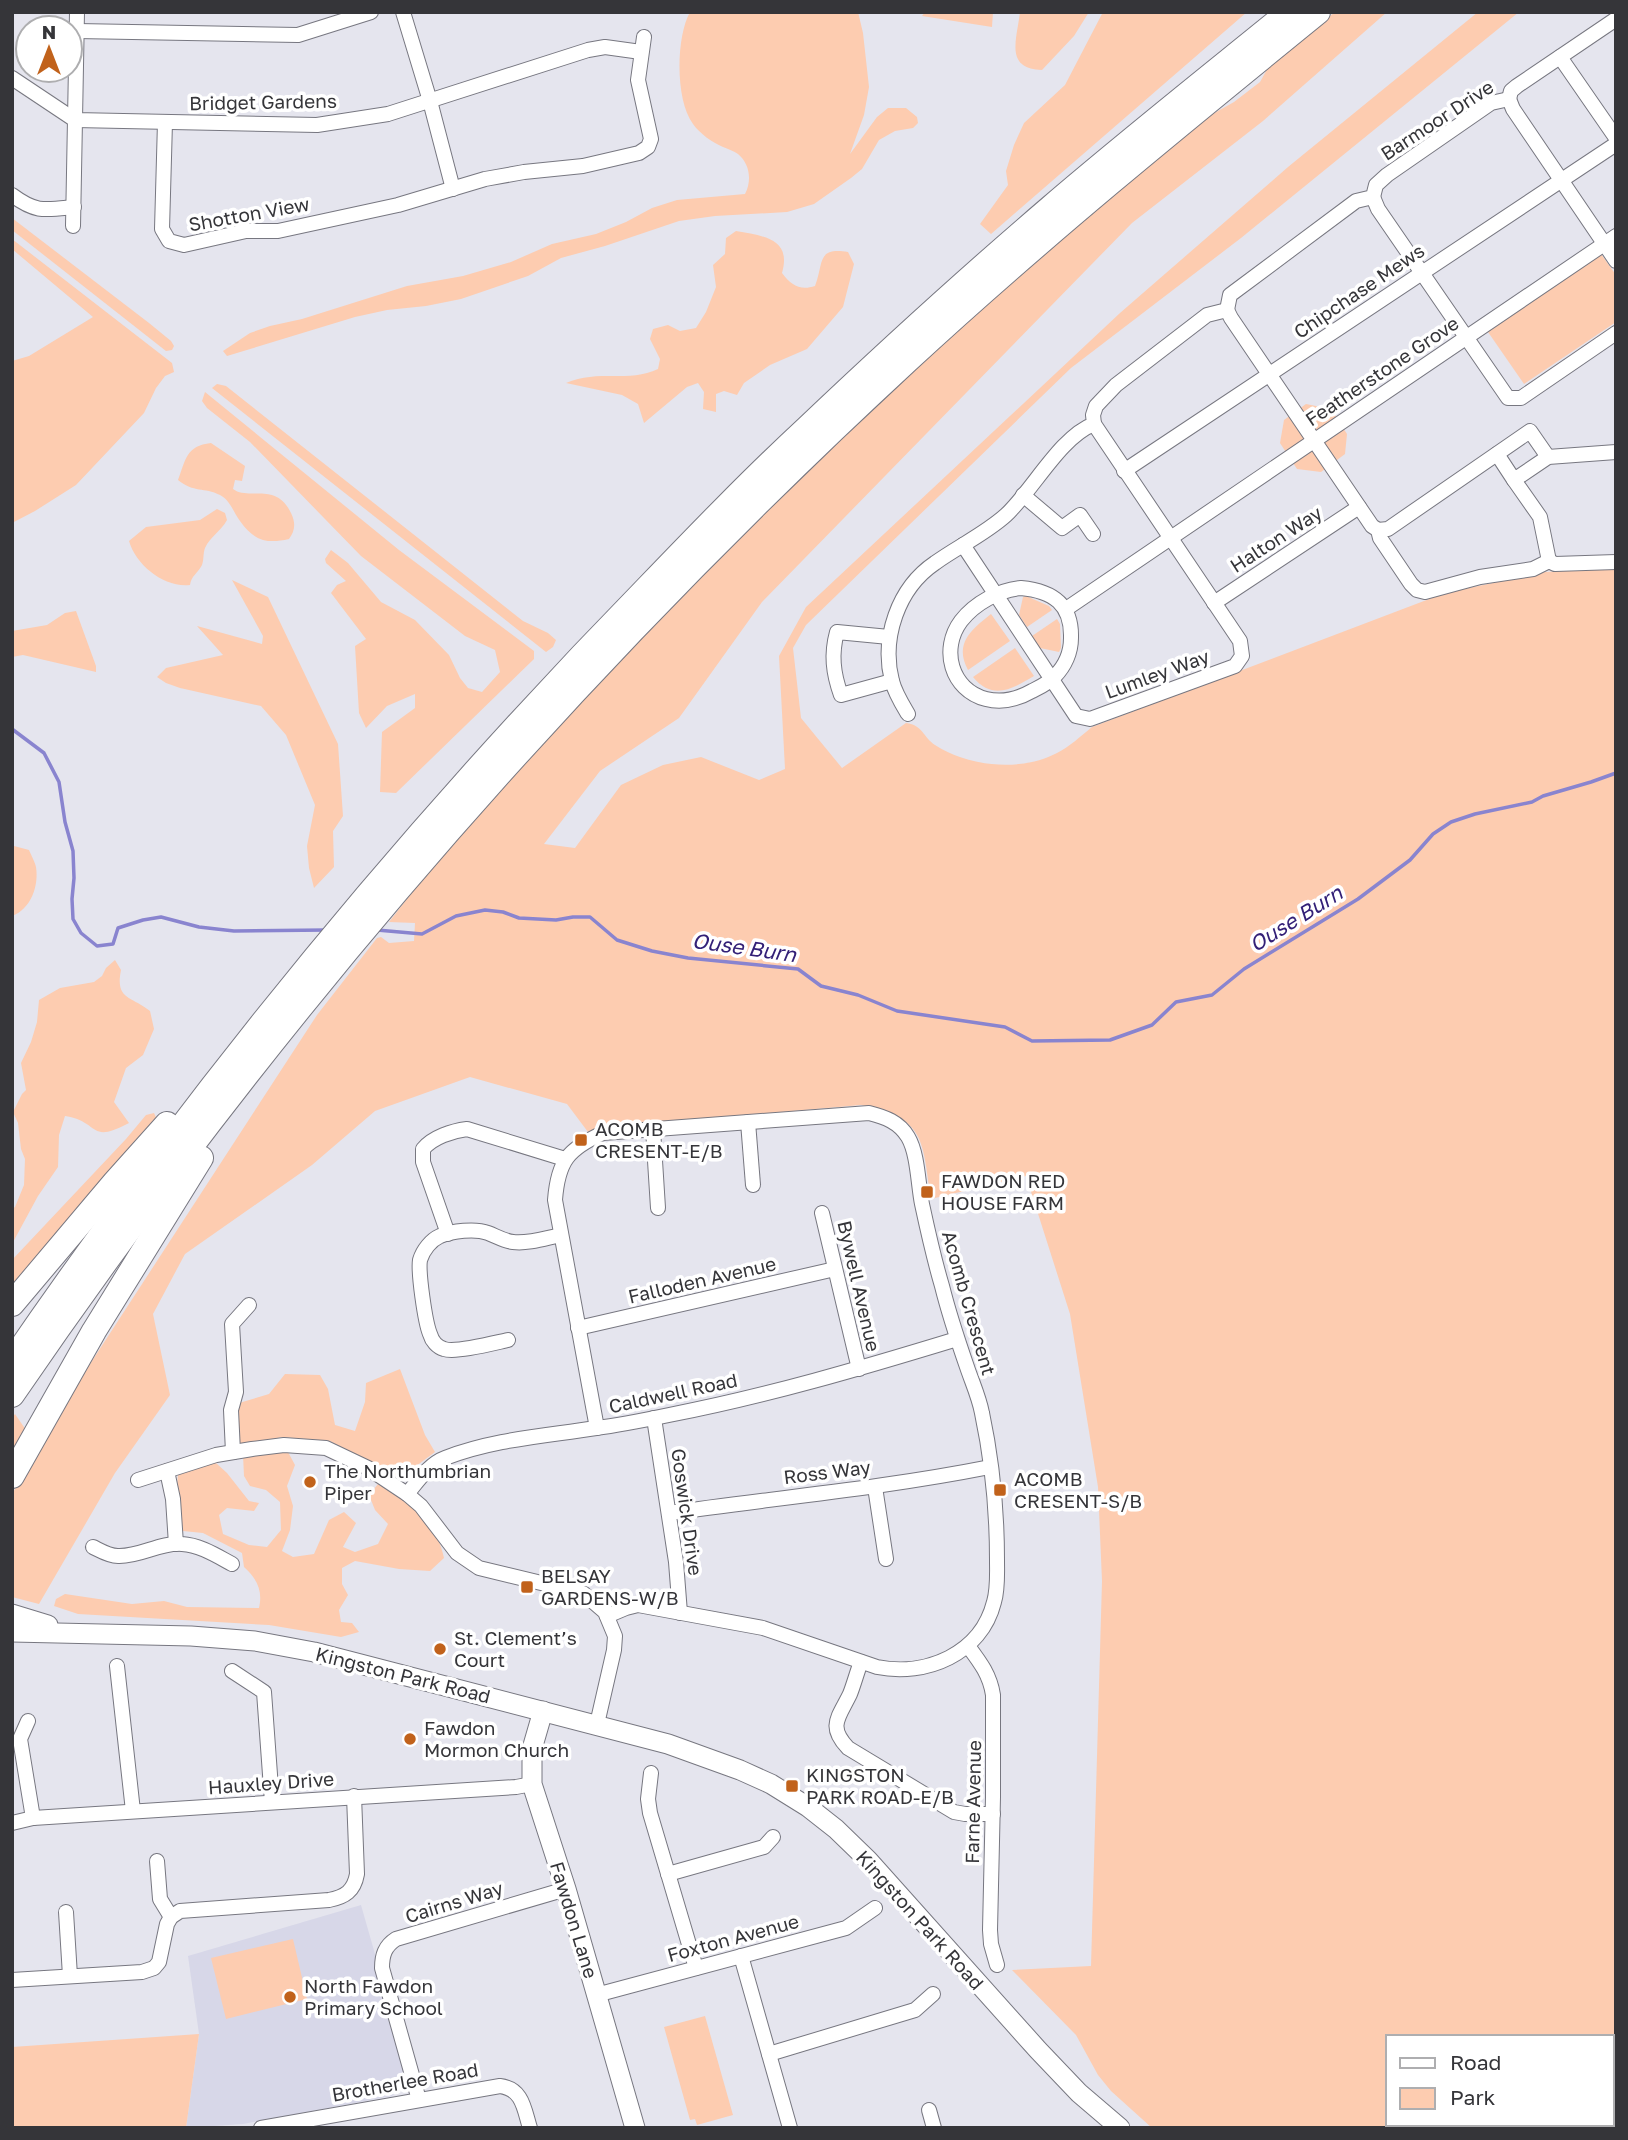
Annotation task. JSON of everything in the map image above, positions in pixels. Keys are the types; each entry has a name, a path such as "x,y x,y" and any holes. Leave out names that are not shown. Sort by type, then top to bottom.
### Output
{"highway":[{"path":"12,1361 110,1222 353,928 420,833 591,646 802,432 895,345 1042,215 1289,12"},
{"path":"353,928 453,826 613,650 816,446 1003,274 1175,128 1318,12"},
{"path":"12,1304 184,1104 261,1041"},
{"path":"12,1395 261,1041"},
{"path":"12,1476 261,1041"}],"street":[{"path":"84,31 298,35 371,12"},
{"path":"402,12 430,101 453,189"},
{"name":"Barmoor Drive","path":"1227,310 1230,295 1356,201 1373,197 1376,184 1387,175 1491,103 1508,99 1517,86 1616,19"},
{"name":"Bridget Gardens","path":"75,120 317,125 388,114 587,50 643,45 638,80 651,139 648,147 639,153 583,166 524,172 485,179 453,189"},
{"path":"1560,58 1616,138"},
{"path":"12,78 75,120"},
{"path":"73,226 76,84"},
{"path":"1508,99 1561,180 1610,240 1616,261"},
{"name":"Shotton View","path":"165,122 162,229 169,241 184,245 246,231 278,231 398,205 453,189"},
{"name":"Chipchase Mews","path":"1124,471 1616,144"},
{"path":"12,195 29,208 74,207"},
{"path":"1373,197 1378,209 1508,398 1521,398 1616,333"},
{"name":"Featherstone Grove","path":"1066,609 1610,240"},
{"path":"1214,603 1109,448 1094,424 1093,415 1096,406 1116,384 1207,315 1227,310 1372,526 1378,530 1388,529 1530,431 1548,457"},
{"path":"908,714 892,681 888,656 894,617 905,594 932,564 1005,516 1072,438 1094,424"},
{"path":"1514,480 1548,457 1616,452"},
{"path":"1497,454 1542,524 1549,561 1555,564 1616,562"},
{"path":"1023,495 1062,528 1080,515 1093,534"},
{"name":"Halton Way","path":"1214,603 1359,507"},
{"path":"1378,530 1380,538 1411,584 1417,590 1425,592 1480,578 1533,569 1549,561"},
{"path":"963,545 1052,679"},
{"path":"1021,588 1040,591 1057,600 1066,609 1071,624 1069,651 1060,670 1052,679 1016,699 1001,701 973,694 958,681 951,660 952,640 956,629 972,611 995,594 1021,588"},
{"name":"Lumley Way","path":"1052,679 1076,716 1090,719 1235,666 1241,660 1240,641 1214,603"},
{"path":"889,637 836,632 832,649 835,679 841,695 892,681"},
{"name":"Acomb Crescent","path":"565,1159 581,1143 603,1133 869,1113 884,1116 897,1124 908,1136 912,1147 922,1205 941,1285 982,1411 997,1531 994,1603 986,1621 968,1646 947,1659 911,1670 893,1670 861,1662 762,1628 638,1605 607,1616"},
{"path":"748,1122 753,1185"},
{"path":"448,1234 423,1162 423,1149 428,1143 455,1131 467,1129 565,1159 556,1181 555,1200 597,1428"},
{"path":"653,1129 658,1208"},
{"name":"Bywell Avenue","path":"822,1213 859,1369"},
{"path":"508,1340 453,1350 443,1349 435,1343 430,1335 419,1268 426,1248 433,1240 448,1234 484,1231 517,1243 561,1236"},
{"name":"Falloden Avenue","path":"578,1328 835,1269"},
{"path":"233,1452 231,1410 236,1392 232,1324 249,1306"},
{"path":"486,1328 489,1343"},
{"name":"Caldwell Road","path":"407,1494 428,1469 442,1459 472,1449 521,1438 654,1418 770,1392 859,1369 957,1339"},
{"name":"Goswick Drive","path":"654,1418 676,1562 680,1613"},
{"path":"138,1480 216,1455 284,1445 326,1448 368,1468 421,1506 457,1553 468,1562 480,1568 583,1593 596,1602 607,1616 615,1636 597,1724"},
{"name":"Ross Way","path":"668,1513 875,1486 990,1467"},
{"path":"167,1471 173,1499 176,1544"},
{"path":"875,1486 886,1559"},
{"path":"93,1547 109,1555 120,1556 176,1544 198,1547 226,1561 214,1573"},
{"name":"Kingston Park Road","path":"12,1614 76,1632"},
{"name":"Kingston Park Road","path":"12,1632 191,1636 255,1641 314,1652 597,1724 668,1744 740,1770 771,1784 808,1807 836,1829 868,1860 1038,2050 1079,2093 1121,2128"},
{"name":"Farne Avenue","path":"968,1646 991,1680 993,1695 990,1930 997,1965"},
{"path":"861,1662 836,1720 839,1738 848,1748 954,1812 993,1814"},
{"path":"117,1666 133,1811"},
{"path":"232,1671 264,1692 272,1802"},
{"name":"Fawdon Lane","path":"543,1711 532,1749 532,1784 566,1889 635,2128"},
{"path":"28,1721 20,1739 33,1818"},
{"path":"651,1773 649,1806 696,1968"},
{"name":"Hauxley Drive","path":"12,1823 33,1818 532,1784"},
{"path":"12,1980 142,1972 153,1968 159,1962 167,1924 171,1917 180,1911 342,1898 355,1883 357,1874 354,1797"},
{"path":"668,1874 764,1847 773,1837"},
{"path":"157,1861 160,1899 171,1917"},
{"name":"Cairns Way","path":"419,2099 383,1968 386,1948 396,1940 566,1889"},
{"name":"Foxton Avenue","path":"596,1995 846,1928 874,1908"},
{"path":"66,1912 70,1976"},
{"path":"741,1956 790,2128"},
{"path":"769,2054 915,2010 933,1994"},
{"name":"Brotherlee Road","path":"261,2128 490,2087 508,2087 519,2095 530,2128"},
{"path":"929,2110 934,2128"}],"shaded area":[{"name":"North Fawdon Primary School","path":"361,1905 406,2080 392,2096 243,2124 186,2128 199,2034 188,1956"}],"green space":[{"path":"690,12 858,12 869,87 864,115 850,154 877,117 888,108 906,108 917,117 918,123 913,128 895,131 879,140 862,169 814,204 787,212 679,221 561,258 528,276 461,299 355,317 227,356 223,351 250,333 270,326 302,319 407,286 463,276 511,262 552,244 596,234 652,208 677,200 745,194 749,178 745,163 738,154 715,143 699,131 687,113 683,100 680,52 685,23"},
{"path":"925,12 993,12 992,27 922,16"},
{"path":"1020,12 1089,12 1074,36 1042,70 1022,64 1018,58 1016,42"},
{"path":"1103,12 1247,12 991,234 980,224 1008,185 1006,171 1024,123 1065,85"},
{"path":"1335,12 1387,12 1263,121 1132,223 762,602 679,718 600,771 544,844 575,848 621,785 663,765 701,757 759,780 785,769 779,656 806,607 1120,313 1288,167 1478,12 1519,12 1241,238 1071,368 806,625 793,648 801,718 842,768 906,723 916,726 935,745 963,758 1012,765 1043,759 1066,748 1092,727 1445,593 1545,572 1616,568 1616,2128 1152,2128 1111,2091 1098,2075 1076,2035 1012,1970 1091,1966 1102,1581 1098,1487 1070,1314 1026,1176 931,1199 926,1162 917,1136 910,1125 883,1110 861,1105 597,1128 588,1132 567,1104 470,1077 375,1111 312,1165 185,1254 153,1314 170,1395 115,1473 39,1604 12,1597 12,1494 90,1364 317,1015 377,938 381,937 389,943 414,941 415,923 389,922 431,868 579,699 753,523 966,321 1202,120 1234,102 1260,82 1270,64"},
{"path":"12,218 171,341 174,346 172,350 166,351 12,230"},
{"path":"736,231 765,237 779,246 784,261 782,273 792,284 800,287 815,286 826,254 848,252 854,264 843,307 807,349 770,365 744,383 737,395 724,391 716,394 716,412 703,409 704,392 698,383 687,387 644,423 638,404 622,395 566,383 590,377 636,375 658,369 660,359 650,339 653,329 668,325 680,331 696,328 716,287 713,265 725,254 726,238"},
{"path":"12,239 172,363 174,372 165,376 156,388 144,413 76,485 12,523 12,361 29,356 93,317 12,249"},
{"path":"1601,254 1616,275 1616,322 1524,384 1488,332"},
{"path":"217,384 226,386 523,621 548,633 556,640 553,647 546,652 212,388"},
{"path":"205,392 399,550 534,651 534,659 396,793 380,792 382,732 415,708 415,694 387,706 366,728 359,713 355,646 366,639 331,593 337,585 346,581 326,563 325,559 331,550 348,563 381,602 415,620 449,655 468,688 482,692 500,672 495,650 465,636 361,556 250,442 207,408 202,401"},
{"path":"1306,404 1331,409 1347,434 1345,454 1321,472 1297,469 1280,443 1284,420"},
{"path":"211,443 245,466 242,481 235,480 233,489 278,497 285,503 294,524 289,539 268,541 256,537 245,528 224,497 189,487 178,480 185,460 192,450"},
{"path":"217,509 225,513 227,520 207,544 202,565 190,585 170,583 152,573 138,558 129,541 146,527 200,520"},
{"path":"232,580 268,597 338,744 343,816 333,831 334,867 314,888 307,846 315,805 286,735 261,706 180,688 157,677 166,668 223,655 197,626 262,644 263,636"},
{"path":"1026,596 1052,610 1027,627 1019,615 1023,597"},
{"path":"76,611 96,672 23,655 12,657 12,631 47,625 65,613"},
{"path":"991,614 1010,641 968,670 964,660 964,645 971,632"},
{"path":"1057,619 1060,624 1059,652 1040,648 1032,636"},
{"path":"1015,648 1034,676 1018,685 995,691 980,684 973,677"},
{"path":"12,847 29,850 37,874 35,889 29,902 19,913 12,916"},
{"path":"115,960 121,970 120,987 126,996 150,1011 154,1029 143,1055 126,1068 114,1102 129,1123 100,1132 84,1122 65,1116 59,1135 58,1167 38,1196 12,1244 12,1209 24,1185 25,1159 18,1123 13,1112 26,1090 21,1063 37,1022 39,1000 60,988 94,982"},
{"path":"154,1113 158,1122 12,1294 12,1260 146,1115"},
{"path":"400,1369 425,1435 435,1452 400,1478 330,1441 282,1437 239,1447 239,1403 269,1394 285,1374 320,1375 328,1389 335,1425 355,1431 365,1402 366,1383"},
{"path":"15,1414 26,1430 12,1456 12,1418"},
{"path":"288,1452 295,1465 287,1486 293,1506 290,1530 282,1551 293,1557 314,1554 329,1520 344,1512 356,1523 343,1547 355,1552 378,1544 388,1524 375,1510 369,1495 378,1484 420,1514 435,1532 440,1544 444,1558 430,1571 399,1569 355,1561 342,1568 342,1584 348,1595 339,1610 341,1622 352,1623 359,1632 341,1637 269,1625 78,1614 54,1606 56,1599 65,1594 132,1604 164,1601 187,1607 259,1608 259,1590 256,1581 244,1567 242,1553 203,1533 183,1531 176,1498 178,1474 199,1465 216,1463 249,1501 259,1503 254,1511 227,1508 219,1515 223,1534 249,1545 267,1547 281,1530 280,1502 266,1490 250,1486 244,1476 243,1455"},
{"path":"293,1939 307,1999 226,2019 211,1958"},
{"path":"705,2016 733,2115 697,2125 695,2119 690,2120 664,2027"},
{"path":"199,2034 186,2128 12,2128 12,2047"}],"waterway":[{"name":"Ouse Burn","path":"12,729 44,753 59,782 73,851 73,919 81,933 97,946 113,944 118,928 161,917 199,927 234,931 327,930"},
{"name":"Ouse Burn","path":"377,930 422,934 456,916 485,910 503,912 519,918 556,920 590,917 617,940 652,951 688,958 798,969 821,986 858,995 897,1011 1005,1027 1032,1041 1110,1040 1152,1025 1176,1002 1212,995 1244,969 1358,899 1410,860 1433,834 1451,822 1532,802 1616,773"}],"place":[{"name":"ACOMB CRESENT-E/B","path":"581,1140"},
{"name":"FAWDON RED HOUSE FARM","path":"927,1192"},
{"name":"The Northumbrian Piper","path":"310,1482"},
{"name":"ACOMB CRESENT-S/B","path":"1000,1490"},
{"name":"BELSAY GARDENS-W/B","path":"527,1587"},
{"name":"St. Clement’s Court","path":"440,1649"},
{"name":"Fawdon Mormon Church","path":"410,1739"},
{"name":"KINGSTON PARK ROAD-E/B","path":"792,1786"},
{"name":"North Fawdon Primary School","path":"290,1997"}]}
